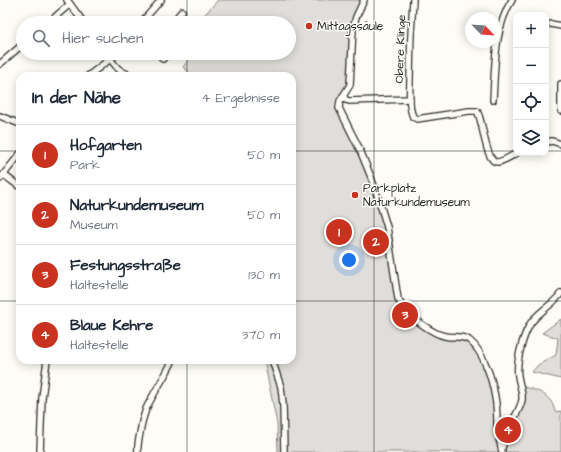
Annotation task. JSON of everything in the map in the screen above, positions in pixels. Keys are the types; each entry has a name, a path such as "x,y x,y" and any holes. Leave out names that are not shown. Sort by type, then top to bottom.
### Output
{"street":[{"path":"147,16 161,0"},
{"path":"364,0 356,17 353,29 350,84 339,103 339,108 360,150 371,177 385,222 398,299 403,308 409,314 431,330 446,336 464,338 472,343 478,350 484,360 494,390 497,409 497,426 502,451"},
{"name":"Obere Klinge","path":"412,0 410,50 410,99 412,116 417,119 477,111 491,159 498,162 513,155"},
{"path":"493,100 496,53 499,37 501,27 512,0"},
{"path":"55,16 69,2 79,16"},
{"path":"178,16 182,11"},
{"path":"551,24 561,26"},
{"path":"0,64 16,50"},
{"path":"93,72 109,60"},
{"path":"111,60 122,72"},
{"path":"561,84 561,111"},
{"path":"343,96 349,101 410,99"},
{"path":"0,116 16,122"},
{"path":"549,142 561,144"},
{"path":"16,159 2,177 16,185"},
{"path":"502,451 504,437 521,404 522,398 518,375 520,350 529,326 537,315 561,293"},
{"path":"40,452 42,398 46,364"},
{"path":"138,452 141,424 152,398 171,364"},
{"path":"273,364 283,404 284,452"},
{"path":"497,426 503,429 508,428"}],"shaded area":[{"path":"218,0 361,0 352,24 349,82 338,104 373,187 383,219 398,305 437,336 461,339 471,344 482,359 493,395 499,452 278,452 277,424 265,364 296,364 296,72 189,72 183,67 188,60 296,60 296,16 203,16"},
{"path":"561,319 561,379 532,372 538,365 556,355 558,338 542,333"},
{"path":"523,387 544,394 551,401 555,412 561,411 561,452 503,452 504,440 525,394"}],"place":[{"name":"Mittagssäule","path":"309,26"},
{"name":"Parkplatz Naturkundemuseum","path":"355,195"},
{"name":"Hofgarten","path":"339,232"},
{"name":"Naturkundemuseum","path":"376,242"},
{"name":"Festungsstraße","path":"405,315"},
{"name":"Blaue Kehre","path":"508,430"}]}
